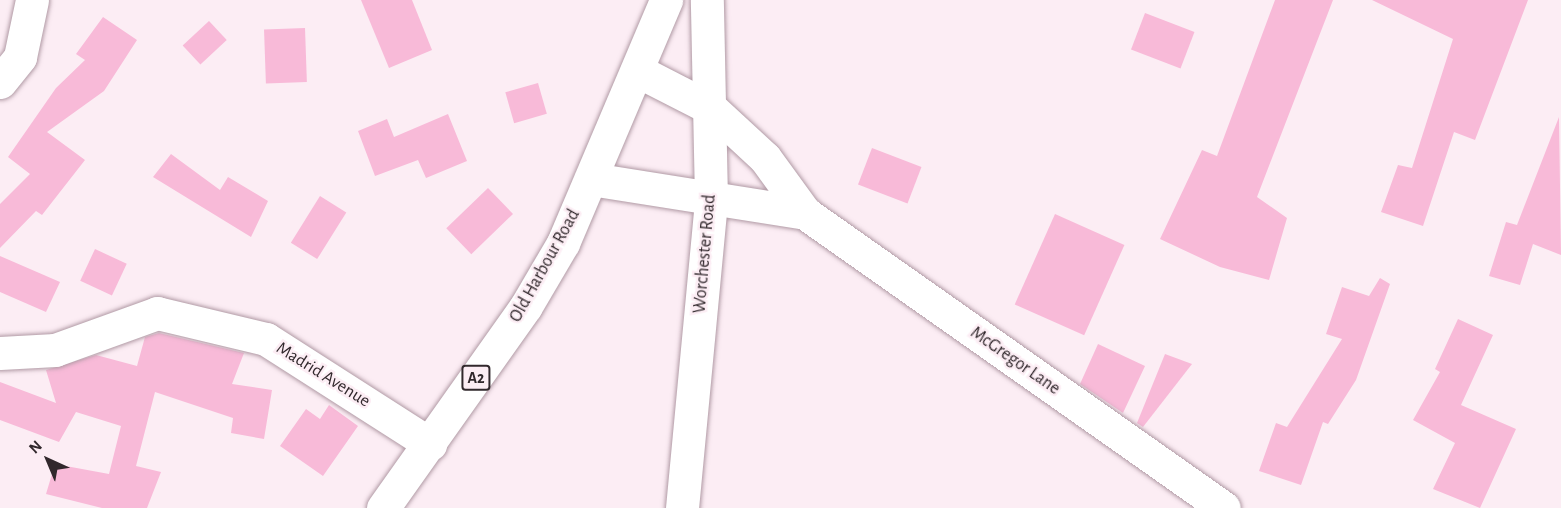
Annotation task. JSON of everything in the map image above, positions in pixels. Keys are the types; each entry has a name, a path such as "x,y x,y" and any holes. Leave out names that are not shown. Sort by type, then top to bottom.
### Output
{"street":[{"path":"0,82 20,57 32,0"},
{"name":"Old Harbour Road","path":"382,508 430,444 526,306 591,179 666,0"},
{"name":"Worchester Road","path":"682,508 711,199 712,109 707,0"},
{"name":"McGregor Lane","path":"638,71 712,109 765,158 806,213 1224,508"},
{"name":"McGregor Lane","path":"591,179 806,213"},
{"name":"Madrid Avenue","path":"0,353 55,350 157,313 266,339 430,444"}],"building":[{"path":"361,0 412,0 432,50 389,68"},
{"path":"1275,0 1333,0 1257,197 1287,218 1269,280 1220,267 1160,239 1202,150 1217,156"},
{"path":"1372,0 1528,0 1475,140 1454,132 1423,226 1381,212 1398,165 1412,168 1453,39"},
{"path":"1145,13 1194,32 1181,68 1131,49"},
{"path":"103,17 137,40 104,91 47,132 85,160 42,215 36,211 0,248 0,204 30,174 8,157 56,88 85,60 76,54"},
{"path":"209,21 227,40 200,65 183,46"},
{"path":"305,28 307,82 266,83 264,29"},
{"path":"538,83 547,114 514,123 505,92"},
{"path":"448,114 467,161 426,178 418,160 375,176 358,131 387,119 394,137"},
{"path":"1559,117 1561,255 1533,244 1520,285 1489,276 1506,222 1517,225"},
{"path":"872,148 921,167 908,203 858,184"},
{"path":"171,154 220,190 228,177 268,201 251,237 153,177"},
{"path":"488,188 513,214 471,254 446,228"},
{"path":"320,196 346,212 317,259 291,243"},
{"path":"1055,214 1124,245 1084,335 1015,304"},
{"path":"95,249 127,264 112,296 80,281"},
{"path":"0,256 60,282 46,312 0,292"},
{"path":"1380,278 1390,284 1356,380 1328,424 1323,422 1301,485 1259,471 1276,423 1287,427 1342,339 1326,334 1342,287 1369,296"},
{"path":"1458,319 1493,335 1461,405 1516,429 1480,508 1433,489 1455,443 1413,420 1440,372 1435,369"},
{"path":"159,333 244,353 232,384 272,390 264,439 231,433 233,418 155,392 136,466 161,472 147,508 102,508 46,494 55,464 109,474 121,426 76,412 59,442 0,420 0,382 56,403 46,370 96,355 137,366 145,337"},
{"path":"1098,344 1145,366 1123,413 1080,384"},
{"path":"1165,354 1192,364 1143,427 1137,423"},
{"path":"329,405 358,426 323,476 280,446 306,409 320,419"}]}
